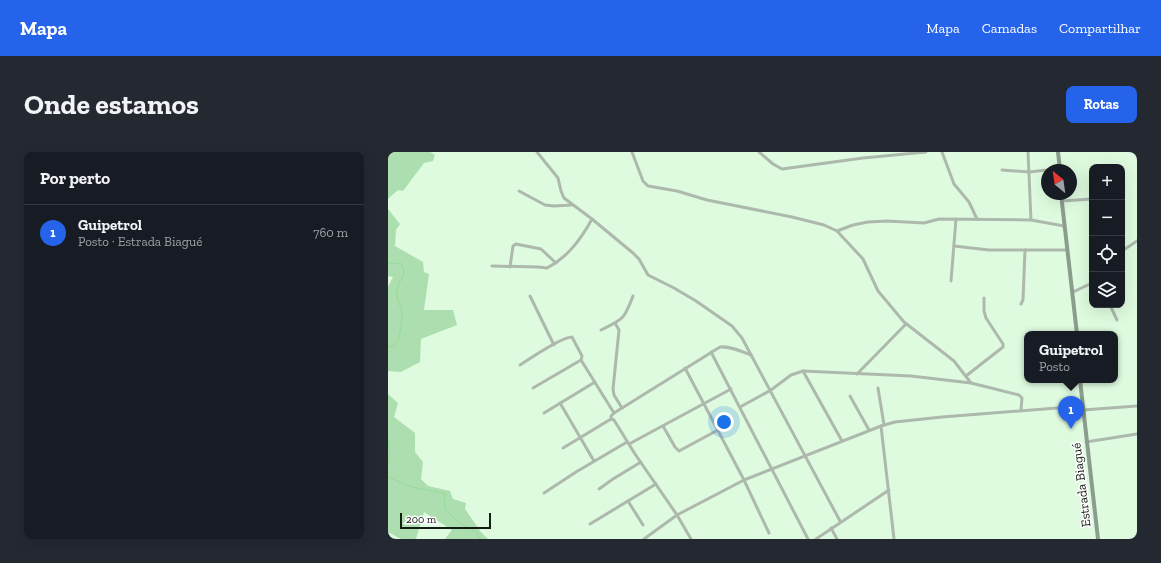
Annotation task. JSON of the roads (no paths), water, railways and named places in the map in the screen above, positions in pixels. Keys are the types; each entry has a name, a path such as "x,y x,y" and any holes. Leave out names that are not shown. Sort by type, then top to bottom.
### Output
{"main road":[{"path":"1058,152 1059,164"},
{"path":"1062,201 1073,292 1076,331"},
{"name":"Estrada Biagué","path":"1080,383 1098,539"}],"street":[{"path":"537,152 558,178 562,195 572,205 592,219 636,256 648,275 692,298 732,326 742,338 840,521"},
{"path":"632,152 643,181 648,186 677,191 707,200 792,217 824,225 838,231 863,259 878,292 906,324 957,364 971,383"},
{"path":"759,152 773,164 782,169 892,153 926,152"},
{"path":"862,152 863,158"},
{"path":"942,152 954,184 969,202 977,219"},
{"path":"1028,152 1031,220"},
{"path":"1002,170 1029,172 1041,171"},
{"path":"519,191 545,205 572,205"},
{"path":"1062,201 1089,199"},
{"path":"838,231 853,225 868,222 887,221 924,223 939,218 1031,220 1064,226"},
{"path":"492,266 538,267 546,269 569,252 592,219"},
{"path":"951,281 956,219"},
{"path":"1125,249 1137,241"},
{"path":"510,267 513,246 516,244 541,249 556,263"},
{"path":"954,246 989,250 1067,250"},
{"path":"1021,304 1023,300 1025,250"},
{"path":"1073,292 1089,284"},
{"path":"530,296 554,345"},
{"path":"601,330 623,318 627,313 633,296"},
{"path":"966,376 1002,347 1002,344 985,314 984,298"},
{"path":"1111,308 1117,320"},
{"path":"615,323 619,330 613,389 614,394 622,408"},
{"path":"857,374 906,324"},
{"path":"520,365 554,345 569,337 572,337 594,382 614,413"},
{"path":"563,448 611,419 611,416 614,413 720,347 725,347 751,355"},
{"path":"712,352 808,539"},
{"path":"533,388 582,360"},
{"path":"685,368 744,480 769,533"},
{"path":"803,371 842,441"},
{"path":"740,407 771,390 791,375 803,371 911,376 971,383 1019,395 1022,398 1022,410"},
{"path":"544,413 594,382"},
{"path":"878,388 894,539"},
{"path":"544,493 594,461 731,389"},
{"path":"850,396 868,430"},
{"path":"560,403 594,461"},
{"path":"644,539 677,515 744,480 882,425 942,417 1022,410 1137,406"},
{"path":"611,419 616,422 628,443 677,515 691,539"},
{"path":"663,426 675,447 679,451 718,430"},
{"path":"1086,442 1137,434"},
{"path":"599,489 641,462"},
{"path":"590,524 656,484"},
{"path":"816,539 840,521 889,490"},
{"path":"628,501 643,525"},
{"path":"831,528 837,539"}],"waterway":[{"path":"388,264 401,263 404,271 403,277 397,289 397,298 402,313 398,340 392,346 388,347"},
{"path":"388,437 390,456 388,466"},
{"path":"388,476 401,483 444,493 445,509 457,521 477,533 480,539"}],"place":[{"name":"Guipetrol","path":"1071,429"}]}
